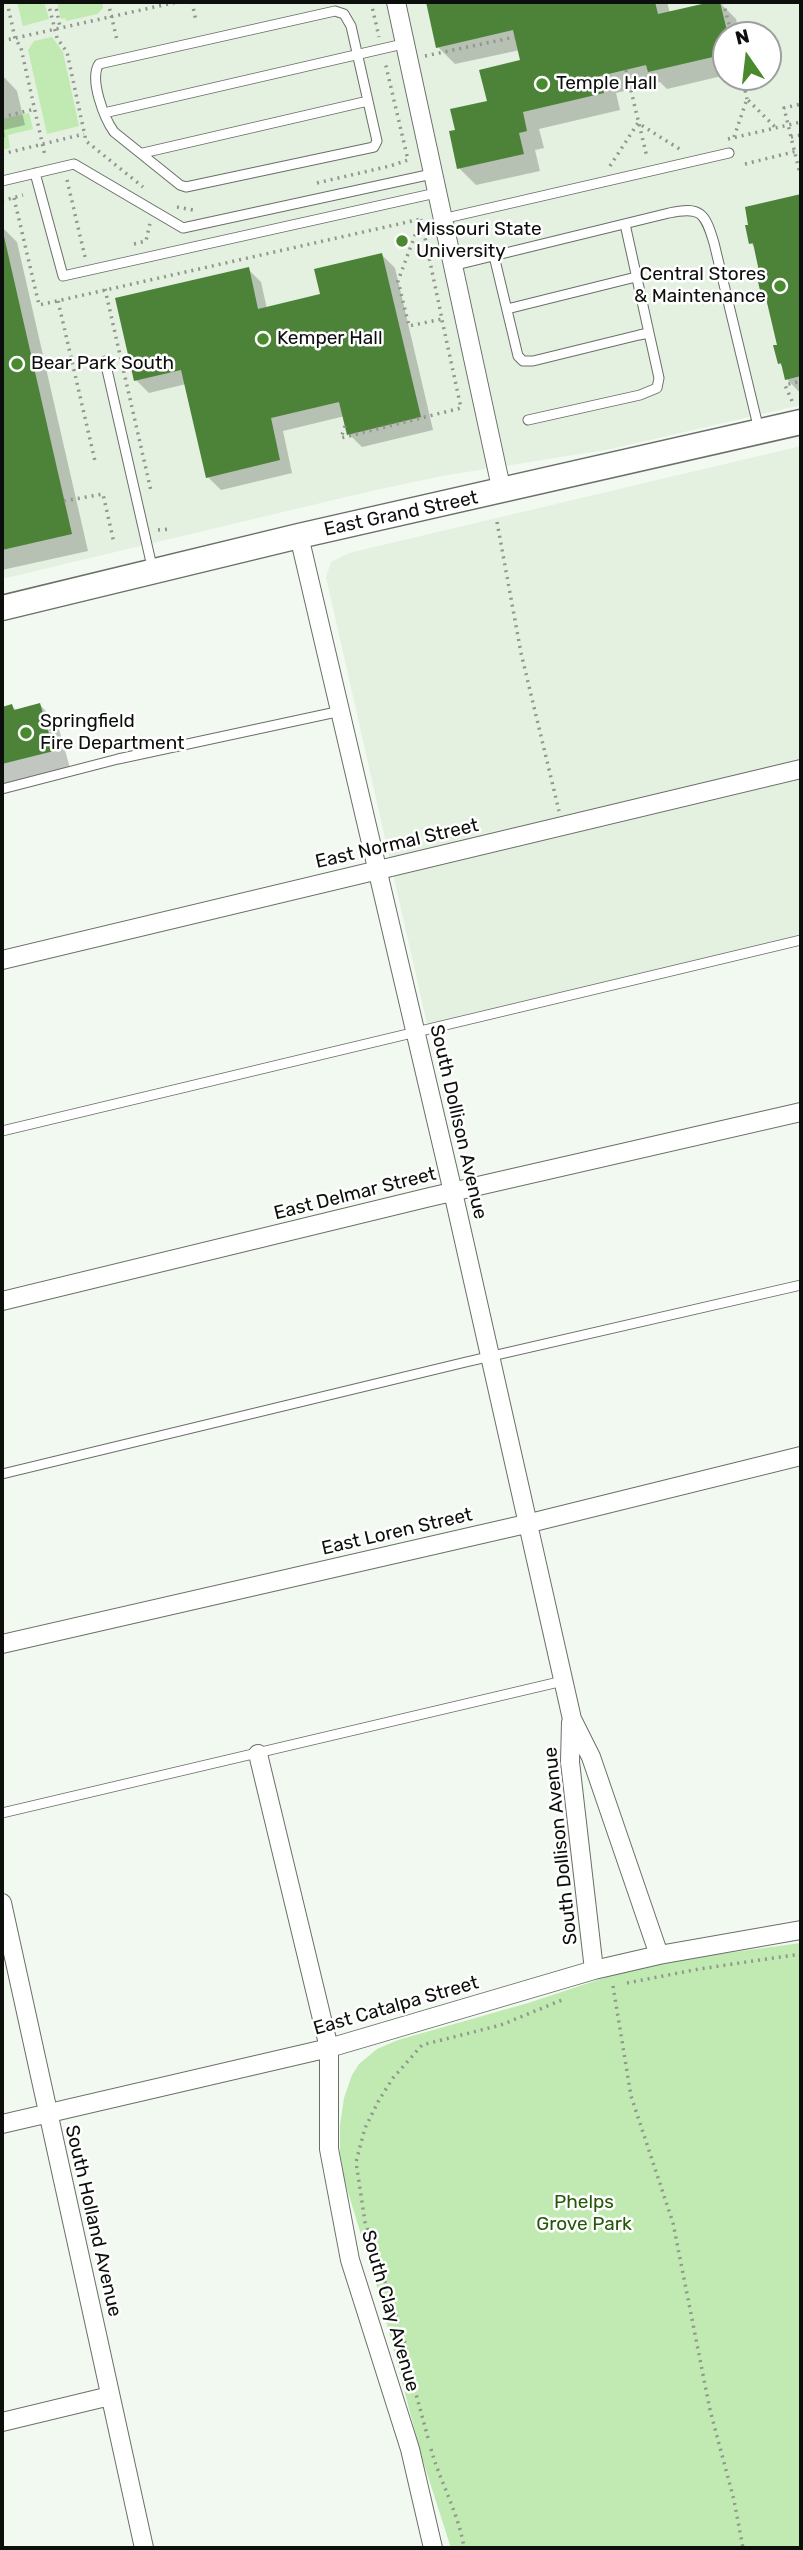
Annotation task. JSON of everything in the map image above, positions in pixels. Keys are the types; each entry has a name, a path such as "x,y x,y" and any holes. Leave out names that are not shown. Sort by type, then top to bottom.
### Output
{"main road":[{"name":"East Grand Street","path":"2,608 299,536 760,432 797,413"}],"street":[{"path":"396,2 412,45 432,174 502,492"},
{"name":"South Dollison Avenue","path":"299,536 453,1192 572,1719 591,1757 659,1955"},
{"name":"East Normal Street","path":"2,960 801,769"},
{"name":"East Delmar Street","path":"2,1301 453,1192 801,1112"},
{"name":"East Loren Street","path":"2,1644 526,1524 801,1457"},
{"name":"South Dollison Avenue","path":"572,1719 570,1762 594,1970"},
{"name":"South Clay Avenue","path":"258,1754 330,2048 329,2149 350,2260 410,2449 433,2548"},
{"name":"South Holland Avenue","path":"2,1903 145,2548"},
{"name":"East Catalpa Street","path":"2,2124 330,2048 594,1970 659,1955 801,1930"},
{"path":"2,2422 110,2396"}],"lane":[{"path":"335,11 344,14 351,26 358,54 377,141 374,147 191,188 180,186 143,153 114,132 104,113 94,80 94,70 99,64 335,11"},
{"path":"104,113 382,48 412,45"},
{"path":"143,153 368,101"},
{"path":"442,219 729,153"},
{"path":"2,181 74,164 183,228 432,174"},
{"path":"35,173 63,276 436,193"},
{"path":"452,266 686,209 698,211 707,219 760,432"},
{"path":"528,420 640,395 657,388 659,378 625,224"},
{"path":"494,256 518,356 523,361 533,361 649,333"},
{"path":"507,309 636,277"},
{"path":"105,361 153,571"},
{"path":"2,789 118,759 341,711"},
{"path":"2,1131 801,940"},
{"path":"2,1474 489,1356 801,1285"},
{"path":"2,1813 563,1681"}],"path":[{"path":"7,2 15,38 22,48 46,156"},
{"path":"48,2 58,28"},
{"path":"55,2 57,38 67,52 86,141 151,193"},
{"path":"108,2 117,40"},
{"path":"2,41 177,2"},
{"path":"192,2 196,21"},
{"path":"310,184 408,160 371,2"},
{"path":"723,2 728,21"},
{"path":"412,45 423,57 515,37"},
{"path":"626,70 648,157"},
{"path":"734,137 747,99 745,91"},
{"path":"747,99 776,128"},
{"path":"799,170 784,108 801,104"},
{"path":"2,117 35,109"},
{"path":"721,140 801,122"},
{"path":"638,123 681,150 670,152"},
{"path":"623,163 610,166 638,123"},
{"path":"2,154 84,134"},
{"path":"791,138 801,135"},
{"path":"745,164 801,150"},
{"path":"635,160 659,155"},
{"path":"66,177 86,262"},
{"path":"2,201 23,195"},
{"path":"14,198 39,305 421,219"},
{"path":"169,204 191,211 205,208"},
{"path":"421,219 398,281 409,326 442,319"},
{"path":"345,426 341,438 461,408 421,219"},
{"path":"133,244 146,241 150,222"},
{"path":"84,254 96,253"},
{"path":"105,289 152,496"},
{"path":"58,301 95,461"},
{"path":"797,413 785,385 801,381"},
{"path":"64,501 103,494 114,543"},
{"path":"497,522 521,653 562,826"},
{"path":"156,531 170,529"},
{"path":"626,1983 801,1954"},
{"path":"604,1988 613,1986 631,2096 673,2223 707,2397 734,2500 743,2548"},
{"path":"464,2548 462,2536 436,2470 404,2339 365,2222 356,2162 365,2128 379,2100 393,2078 422,2045 500,2025 568,1998"}],"shaded area":[{"name":"Missouri State University","path":"2,2 801,2 801,405 611,449 442,476 2,579"},
{"path":"801,446 801,935 427,1024 326,577 331,562 349,553"}],"green space":[{"path":"17,2 44,2 49,19 23,26"},
{"path":"57,2 102,2 103,8 97,14 66,21 65,18 61,19"},
{"path":"52,37 63,52 79,126 47,134 28,50 34,41"},
{"path":"29,113 33,129 8,135 10,148 2,150 2,119"},
{"name":"Phelps Grove Park","path":"801,1943 801,2548 451,2548 422,2458 377,2287 344,2179 340,2125 344,2098 352,2075 359,2064 377,2049 398,2040 528,2003 625,1971 689,1958"}],"building":[{"name":"Temple Hall","path":"426,2 655,2 658,14 720,2 725,21 712,21 712,57 648,72 646,65 600,76 604,93 523,112 527,131 519,133 524,154 457,169 449,131 455,130 450,109 487,101 479,70 520,60 513,30 436,48"},
{"name":"Central Stores & Maintenance","path":"801,194 801,376 785,380 773,345 777,345 765,294 761,295 753,243 749,244 745,207"},
{"name":"Bear Park South","path":"2,233 72,534 2,550"},
{"name":"Kemper Hall","path":"382,253 421,417 347,435 339,402 271,418 280,460 206,478 181,370 134,381 115,298 249,267 258,309 320,294 314,269"},
{"name":"Springfield Fire Department","path":"40,703 54,751 2,764 2,707 12,704 14,710"}],"place":[{"name":"Temple Hall","path":"542,84"},
{"name":"Missouri State University","path":"402,241"},
{"name":"Central Stores & Maintenance","path":"780,286"},
{"name":"Kemper Hall","path":"263,339"},
{"name":"Bear Park South","path":"17,364"},
{"name":"Springfield Fire Department","path":"26,733"}]}
